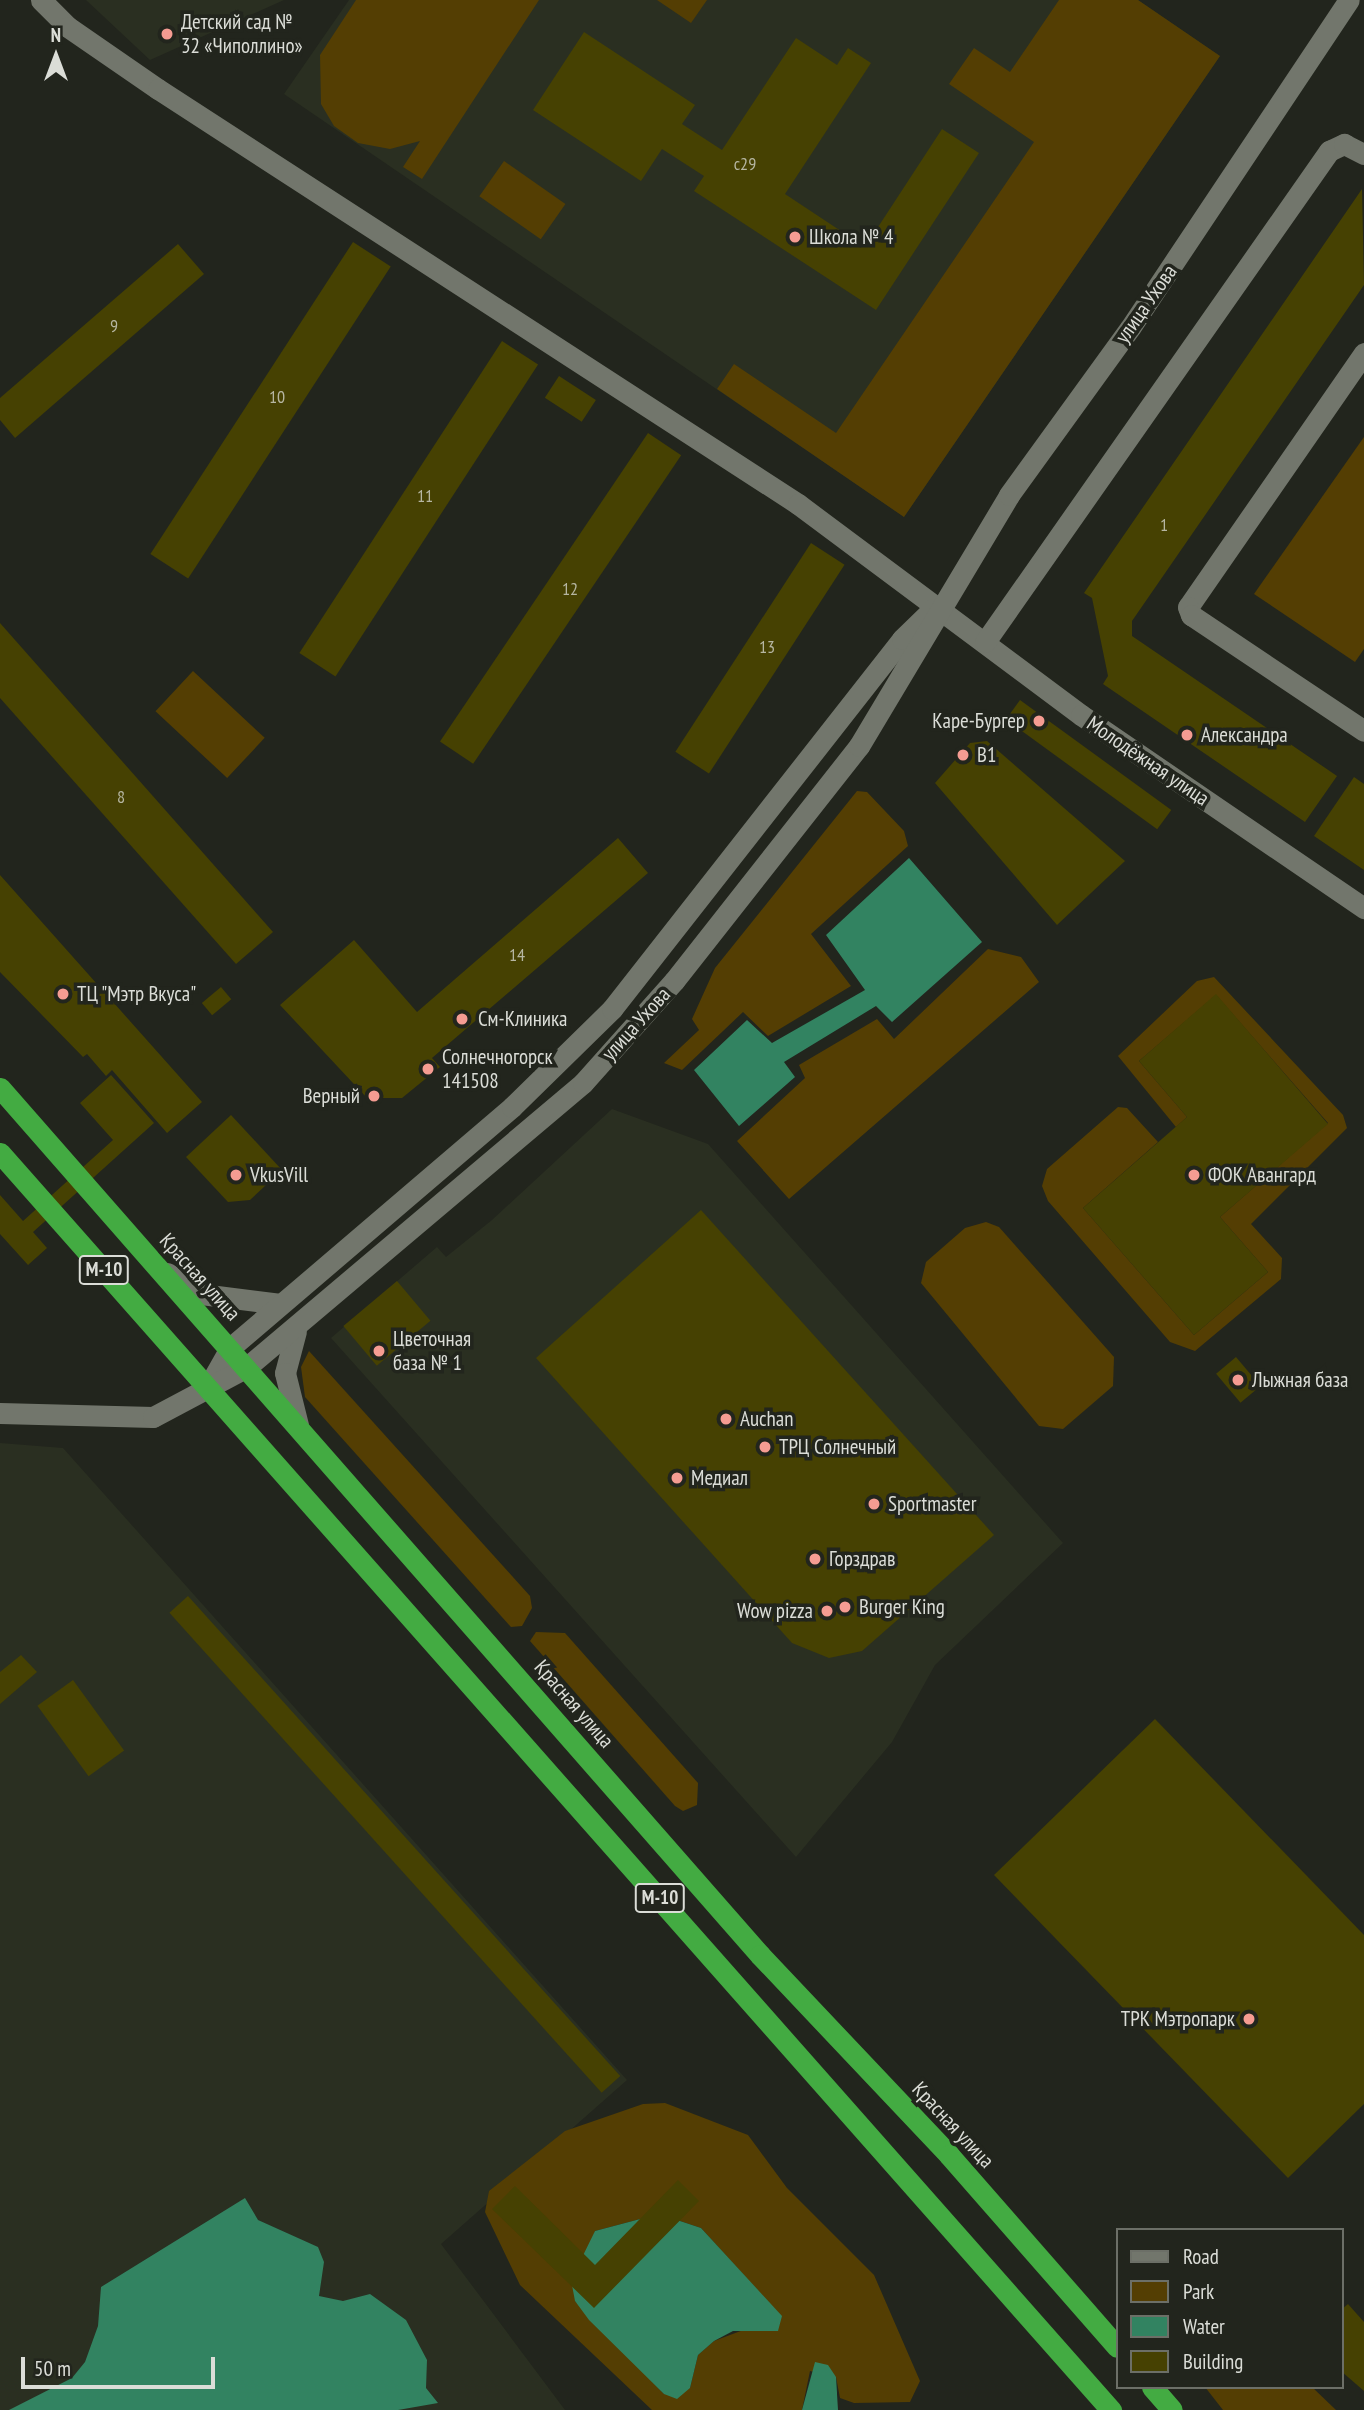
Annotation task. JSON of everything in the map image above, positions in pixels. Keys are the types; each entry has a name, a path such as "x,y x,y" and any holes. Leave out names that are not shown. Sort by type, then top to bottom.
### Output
{"highway":[{"name":"Красная улица","path":"0,1088 760,1955 949,2155 1116,2346"},
{"name":"М-10","path":"0,1153 1111,2410"},
{"path":"1154,2389 1172,2410"}],"street":[{"name":"Молодёжная улица","path":"41,0 88,42 634,393 938,605 1081,716 1364,908"},
{"name":"улица Ухова","path":"0,1413 153,1417 247,1367 296,1331 583,1083 674,981 859,746 920,650 938,605 1349,0"},
{"path":"985,642 1329,151 1344,144 1364,154"},
{"path":"1364,353 1188,607 1191,615 1364,731"},
{"name":"улица Ухова","path":"208,1387 230,1348 512,1107 612,1009 902,639 938,605"},
{"path":"156,1264 201,1294 280,1304"},
{"path":"296,1331 285,1373 298,1425"}],"shaded area":[{"name":"Детский сад № 32 «Чиполлино»","path":"86,0 284,0 150,60"},
{"name":"Школа № 4","path":"349,0 1138,0 1220,56 904,517 284,94"},
{"path":"612,1109 708,1144 1063,1543 935,1665 892,1742 796,1857 331,1338 437,1247 446,1257 492,1220"},
{"path":"0,1443 63,1448 627,2080 441,2244 565,2410 0,2410"}],"green space":[{"path":"356,0 539,0 422,179 403,167 420,141 390,149 358,143 334,126 321,104 320,55"},
{"path":"657,0 707,0 691,23"},
{"path":"1059,0 1138,0 1220,56 904,517 717,389 734,364 836,433 1034,142 949,84 974,48 1010,72"},
{"path":"504,161 565,204 541,239 479,196"},
{"path":"1364,437 1364,649 1355,662 1254,594"},
{"path":"193,671 265,738 227,778 155,711"},
{"path":"857,791 867,792 904,831 908,846 811,934 851,986 768,1036 743,1012 682,1070 664,1063 699,1030 692,1019 715,968"},
{"path":"988,949 1021,957 1039,982 789,1199 737,1141 805,1078 799,1065 877,1019 894,1039"},
{"path":"1214,977 1343,1115 1347,1128 1251,1224 1282,1258 1281,1279 1195,1351 1170,1342 1048,1201 1042,1186 1047,1169 1118,1107 1127,1108 1158,1142 1083,1208 1194,1335 1268,1272 1220,1217 1328,1123 1216,995 1139,1061 1187,1117 1176,1127 1118,1056 1197,981"},
{"path":"986,1222 999,1227 1114,1357 1113,1386 1063,1429 1039,1426 921,1283 926,1262 965,1228"},
{"path":"309,1351 530,1596 532,1608 522,1626 511,1627 305,1397 301,1367"},
{"path":"536,1632 565,1633 698,1783 697,1805 683,1811 675,1806 530,1641"},
{"path":"665,2103 748,2135 787,2188 874,2275 920,2381 910,2402 854,2403 840,2398 836,2377 810,2371 802,2410 652,2410 520,2285 485,2212 489,2191 565,2131 643,2104","holes":["659,2214 701,2228 781,2316 714,2341 698,2355 690,2388 664,2394 575,2301 595,2231"]},
{"path":"1207,2389 1314,2389 1336,2410 1223,2410"}],"water":[{"path":"909,858 982,942 892,1022 876,1006 784,1062 795,1077 739,1126 694,1070 747,1020 772,1043 865,990 826,935"},
{"path":"245,2198 258,2220 318,2247 324,2262 319,2296 343,2301 370,2294 406,2320 427,2360 426,2388 438,2403 398,2410 9,2410 72,2378 85,2362 98,2326 101,2287"},
{"path":"659,2214 701,2228 782,2316 778,2331 733,2331 714,2341 698,2355 690,2388 677,2399 664,2394 589,2320 575,2301 571,2280 595,2231"},
{"path":"815,2362 828,2365 836,2377 838,2410 802,2410"}],"building":[{"path":"584,32 695,105 682,124 722,150 796,38 837,65 848,48 871,63 785,194 865,247 942,129 979,153 876,310 694,191 704,176 662,149 641,181 533,110"},
{"path":"1362,189 1364,285 1132,621 1132,636 1337,776 1305,822 1103,684 1108,676 1092,598 1084,593"},
{"path":"353,242 391,267 188,578 150,554"},
{"path":"178,244 204,274 15,438 0,420 0,398"},
{"path":"502,341 538,364 335,676 299,653"},
{"path":"559,376 596,400 582,422 545,398"},
{"path":"648,433 681,455 473,764 440,741"},
{"path":"811,543 845,565 709,774 675,752"},
{"path":"0,623 273,932 236,964 0,698"},
{"path":"1020,700 1171,810 1157,829 1006,719"},
{"path":"987,741 1125,861 1057,925 935,783 970,743"},
{"path":"1354,777 1364,784 1364,870 1314,836"},
{"path":"618,838 648,873 432,1058 440,1067 402,1098 367,1098 280,1005 354,940 417,1012"},
{"name":"ТЦ \"Мэтр Вкуса\"","path":"0,875 202,1102 167,1133 112,1070 106,1076 87,1054 83,1057 0,972"},
{"path":"221,987 231,999 212,1015 202,1003"},
{"name":"ФОК Авангард","path":"1216,994 1328,1124 1220,1217 1268,1272 1194,1335 1083,1208 1187,1117 1139,1061"},
{"path":"111,1075 154,1123 33,1232 47,1248 28,1265 0,1234 0,1195 23,1221 113,1140 80,1103"},
{"path":"231,1115 282,1170 250,1200 228,1202 186,1157"},
{"name":"ТРЦ Солнечный","path":"701,1210 994,1535 862,1651 829,1658 792,1643 536,1358"},
{"path":"397,1281 430,1321 377,1366 343,1326"},
{"name":"Лыжная база","path":"1236,1357 1260,1386 1241,1403 1216,1374"},
{"path":"188,1596 620,2076 602,2093 169,1613"},
{"path":"21,1655 37,1672 0,1704 0,1672"},
{"path":"73,1680 124,1750 89,1776 37,1706"},
{"name":"ТРК Мэтропарк","path":"1155,1719 1364,1935 1364,2104 1288,2178 994,1875"},
{"path":"678,2180 699,2201 594,2308 492,2209 515,2186 595,2265"},
{"path":"1348,2304 1364,2322 1364,2391 1343,2373 1343,2308"}],"place":[{"name":"Детский сад № 32 «Чиполлино»","path":"167,34"},
{"name":"Школа № 4","path":"795,237"},
{"name":"Каре-Бургер","path":"1039,721"},
{"name":"Александра","path":"1187,735"},
{"name":"В1","path":"963,755"},
{"name":"ТЦ \"Мэтр Вкуса\"","path":"63,994"},
{"name":"См-Клиника","path":"462,1019"},
{"name":"Солнечногорск 141508","path":"428,1069"},
{"name":"Верный","path":"374,1096"},
{"name":"VkusVill","path":"236,1175"},
{"name":"ФОК Авангард","path":"1194,1175"},
{"name":"Цветочная база № 1","path":"379,1351"},
{"name":"Лыжная база","path":"1238,1380"},
{"name":"Auchan","path":"726,1419"},
{"name":"ТРЦ Солнечный","path":"765,1447"},
{"name":"Медиал","path":"677,1478"},
{"name":"Sportmaster","path":"874,1504"},
{"name":"Горздрав","path":"815,1559"},
{"name":"Burger King","path":"845,1607"},
{"name":"Wow pizza","path":"827,1611"},
{"name":"ТРК Мэтропарк","path":"1249,2019"}]}
